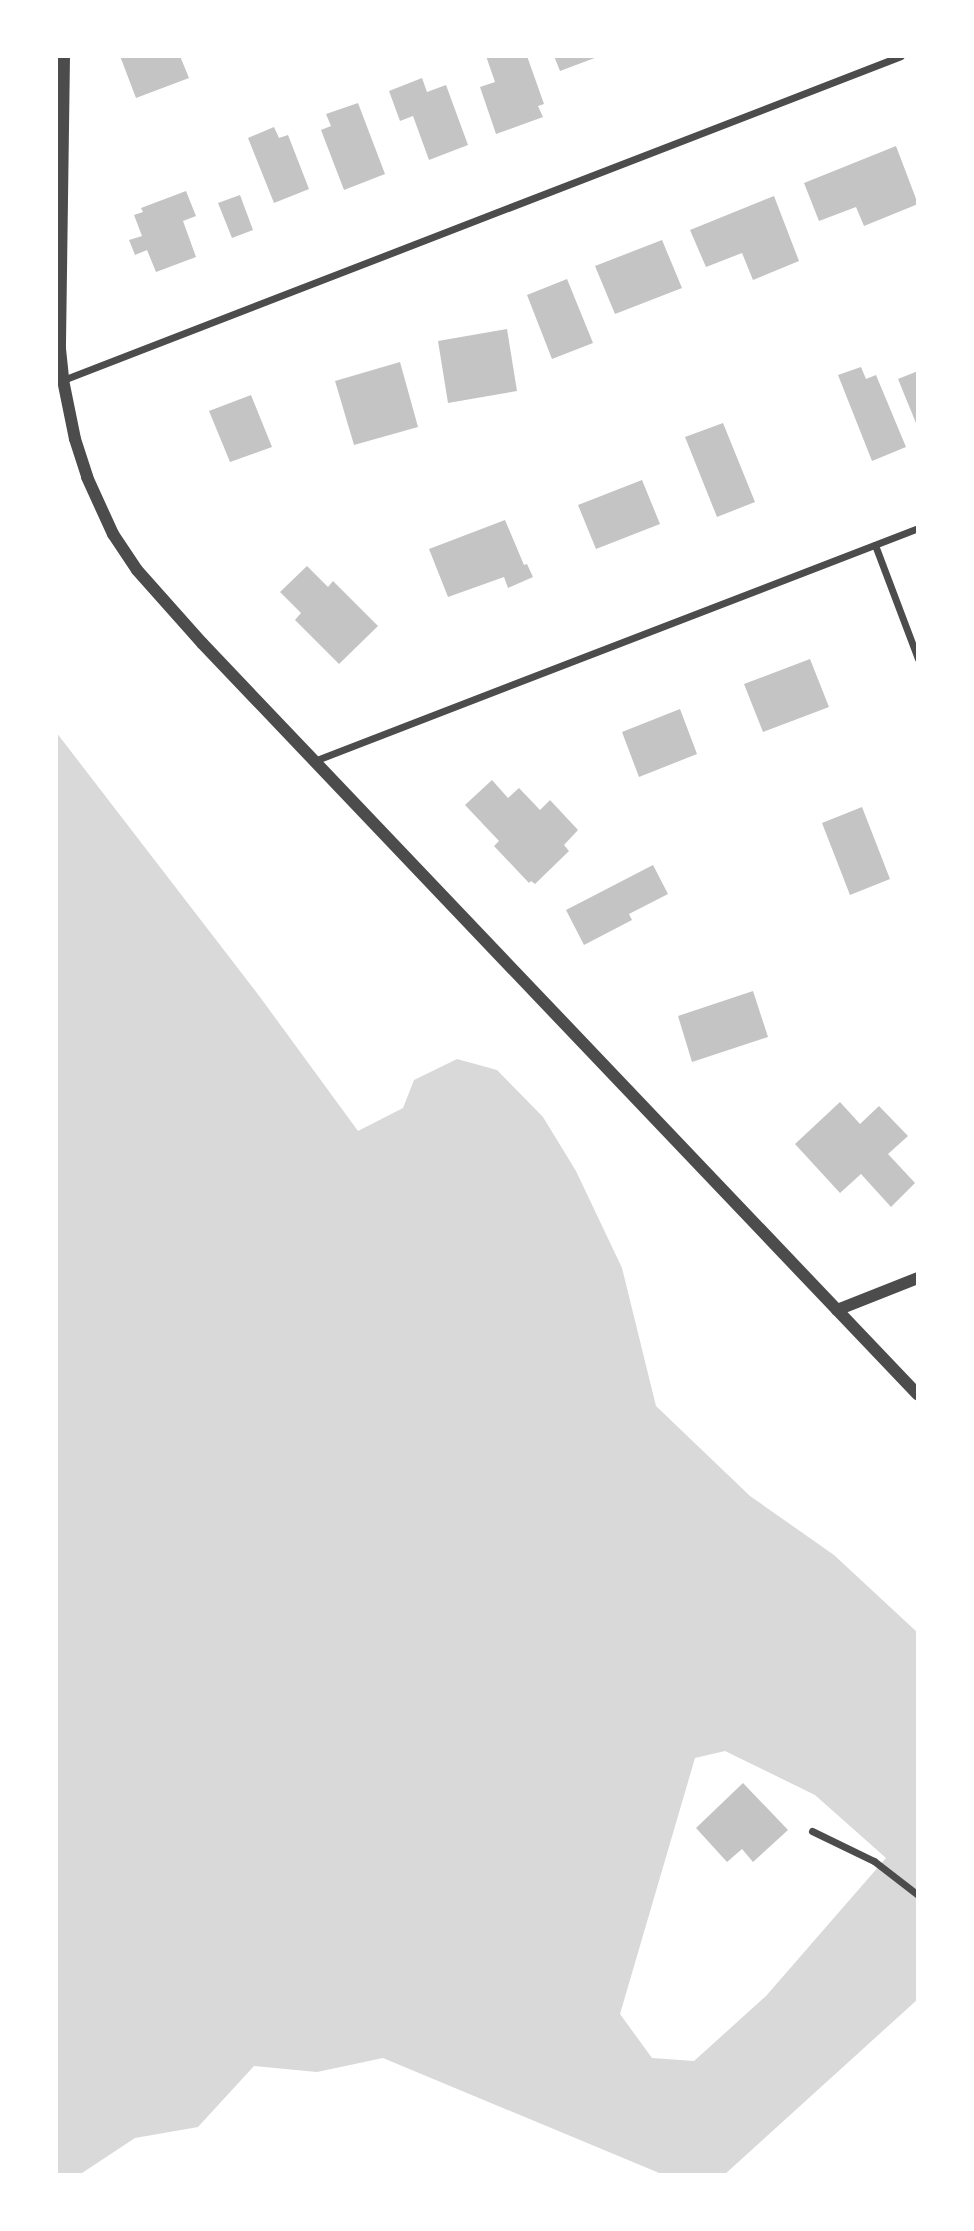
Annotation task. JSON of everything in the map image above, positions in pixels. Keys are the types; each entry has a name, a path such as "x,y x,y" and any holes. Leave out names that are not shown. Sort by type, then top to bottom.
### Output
{"street":[{"path":"64,56 60,349 63,380 75,439 87,477 113,534 131,561 202,643 918,1395"},
{"path":"63,380 901,56"},
{"path":"313,761 918,528"},
{"path":"875,545 918,659"},
{"path":"838,1310 918,1278"},
{"path":"812,1831 874,1861 918,1895"}],"shaded area":[{"path":"56,732 260,997 358,1131 403,1108 414,1080 457,1059 497,1070 543,1117 576,1171 622,1268 656,1406 750,1496 834,1555 918,1633 918,1999 724,2175 664,2175 383,2058 317,2072 254,2066 198,2127 135,2138 79,2175 56,2175","holes":["725,1751 815,1795 886,1858 766,1996 694,2061 652,2058 620,2014 695,1758"]}],"building":[{"path":"120,56 180,56 189,78 136,98"},
{"path":"486,56 527,56 544,104 538,106 543,117 496,134 480,87 495,82"},
{"path":"554,56 600,56 560,71"},
{"path":"422,78 427,92 446,85 468,145 429,160 413,116 400,121 389,91"},
{"path":"358,103 385,174 344,190 321,130 331,126 326,114"},
{"path":"274,127 279,138 288,135 309,189 274,203 248,138"},
{"path":"896,146 918,204 864,226 856,207 819,221 804,183"},
{"path":"186,191 196,216 183,221 196,257 156,272 147,250 135,255 129,240 142,236 134,215 143,212 141,208"},
{"path":"240,195 253,230 232,238 218,203"},
{"path":"774,196 799,261 753,280 742,253 706,267 690,230"},
{"path":"662,240 682,288 615,314 595,266"},
{"path":"567,279 593,343 552,359 527,295"},
{"path":"507,329 517,391 448,403 438,341"},
{"path":"400,362 418,427 354,445 335,381"},
{"path":"861,367 866,379 876,375 906,447 872,461 838,375"},
{"path":"918,371 918,428 898,379"},
{"path":"251,395 272,447 230,462 209,411"},
{"path":"723,423 755,502 717,517 685,437"},
{"path":"642,480 660,524 596,549 578,505"},
{"path":"505,520 524,565 527,564 533,577 508,588 504,577 448,597 429,549"},
{"path":"307,566 328,587 333,581 378,626 339,664 295,620 301,613 280,592"},
{"path":"810,659 829,707 763,732 744,684"},
{"path":"680,709 697,754 639,777 622,732"},
{"path":"492,780 508,798 519,788 540,810 550,800 578,830 564,845 569,851 535,884 531,881 529,883 494,846 499,841 465,805"},
{"path":"862,807 890,879 850,895 822,823"},
{"path":"653,865 668,894 629,914 632,920 584,945 566,910"},
{"path":"753,991 768,1037 692,1062 678,1016"},
{"path":"840,1102 860,1124 879,1106 908,1136 888,1154 915,1183 891,1207 861,1174 840,1193 795,1144"},
{"path":"743,1783 788,1830 753,1862 742,1849 727,1862 696,1828"}]}
